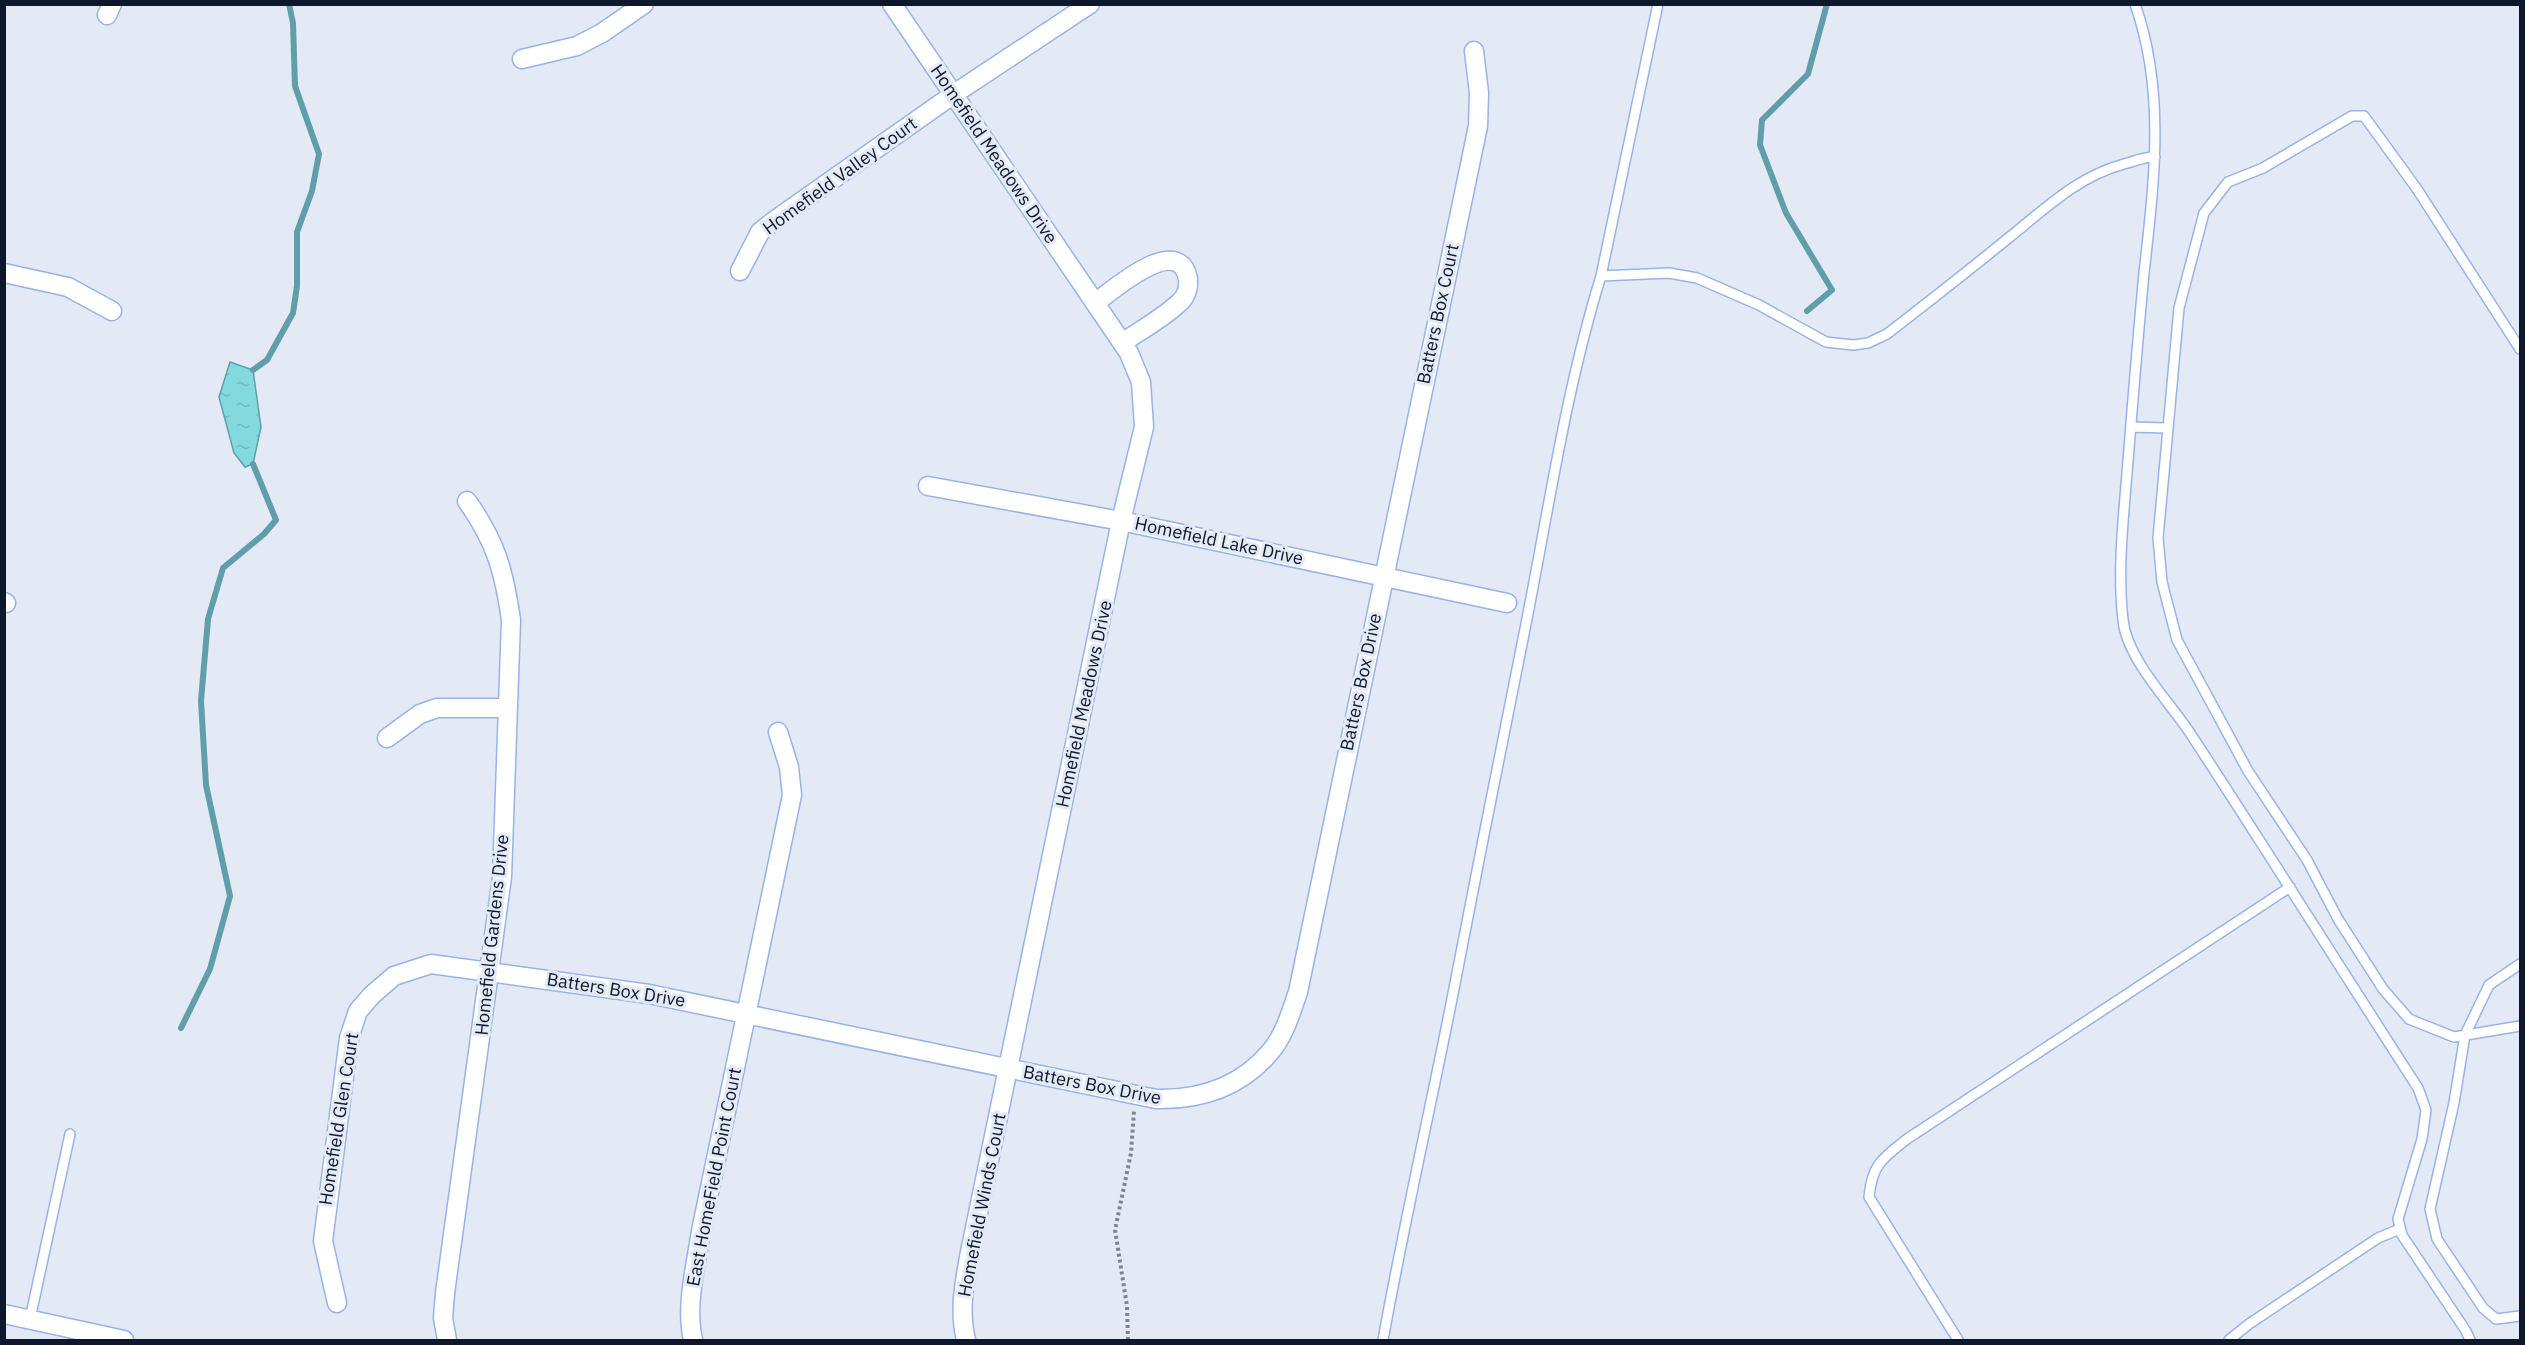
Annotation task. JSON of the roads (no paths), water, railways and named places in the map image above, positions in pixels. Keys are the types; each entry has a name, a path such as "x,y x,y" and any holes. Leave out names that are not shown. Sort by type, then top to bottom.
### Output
{"street":[{"path":"522,59 578,46 602,33 644,4"},
{"name":"Homefield Meadows Drive","path":"892,4 1122,343 1141,382 1144,427 1121,521 1009,1069"},
{"name":"Homefield Valley Court","path":"740,271 760,232 775,220 954,94 1090,4"},
{"name":"Batters Box Court","path":"1383,575 1478,126 1479,93 1474,51"},
{"path":"1095,303 1154,263 1170,260 1182,265 1187,274 1189,287 1180,302 1122,343"},
{"path":"4,273 68,287 112,311"},
{"name":"Homefield Lake Drive","path":"928,486 1121,521 1507,603"},
{"name":"Homefield Gardens Drive","path":"447,1341 443,1318 445,1293 502,877 511,620 506,586 496,550 481,520 467,501"},
{"name":"Batters Box Drive","path":"490,970 649,994 1156,1099 1183,1099 1217,1091 1246,1074 1272,1050 1287,1024 1298,992 1383,575"},
{"path":"387,738 420,714 437,708 508,708"},
{"path":"746,1013 792,795 789,767 778,732"},
{"name":"Homefield Glen Court","path":"337,1303 323,1241 324,1222 349,1038 358,1011 394,976 414,968 431,964 490,970"},
{"name":"East HomeField Point Court","path":"693,1341 691,1331 692,1286 699,1242 746,1013"},
{"name":"Homefield Winds Court","path":"966,1341 962,1326 962,1298 1009,1069"},
{"path":"4,1314 124,1341"}],"lane":[{"path":"1383,1341 1408,1205 1527,619 1556,459 1587,319 1600,276 1658,4"},
{"path":"2135,4 2155,90 2155,157 2131,427 2122,563 2123,623 2137,658 2162,697 2189,732 2418,1088 2426,1110 2422,1139 2398,1219 2402,1235 2466,1331 2470,1341"},
{"path":"2520,349 2411,179 2364,116 2352,116 2263,168 2228,182 2204,213 2179,308 2158,538 2162,582 2177,640 2248,771 2307,860 2338,919 2383,989 2409,1019 2454,1037 2520,1026"},
{"path":"1600,276 1669,273 1697,278 1759,305 1826,342 1853,345 1868,343 1887,334 2006,240 2050,202 2082,180 2104,168 2145,157 2155,157"},
{"path":"2131,427 2168,428"},
{"path":"1958,1341 1869,1197 1871,1177 1882,1159 1907,1139 2290,887"},
{"path":"2520,964 2489,985 2464,1035 2454,1103 2430,1209 2437,1239 2483,1308 2496,1319 2520,1316"},
{"path":"30,1319 70,1134"},
{"path":"2229,1341 2249,1324 2378,1238 2400,1228"}],"water":[{"path":"230,362 253,370 261,427 253,464 245,467 234,453 219,397"}],"waterway":[{"path":"253,370 267,360 293,313 297,286 297,232 312,191 319,154 295,86 293,23 289,4"},
{"path":"1807,311 1832,290 1786,213 1760,145 1762,120 1808,74 1827,4"},
{"path":"181,1028 210,969 230,896 206,785 201,701 208,619 223,568 264,534 276,520 253,464"}]}
